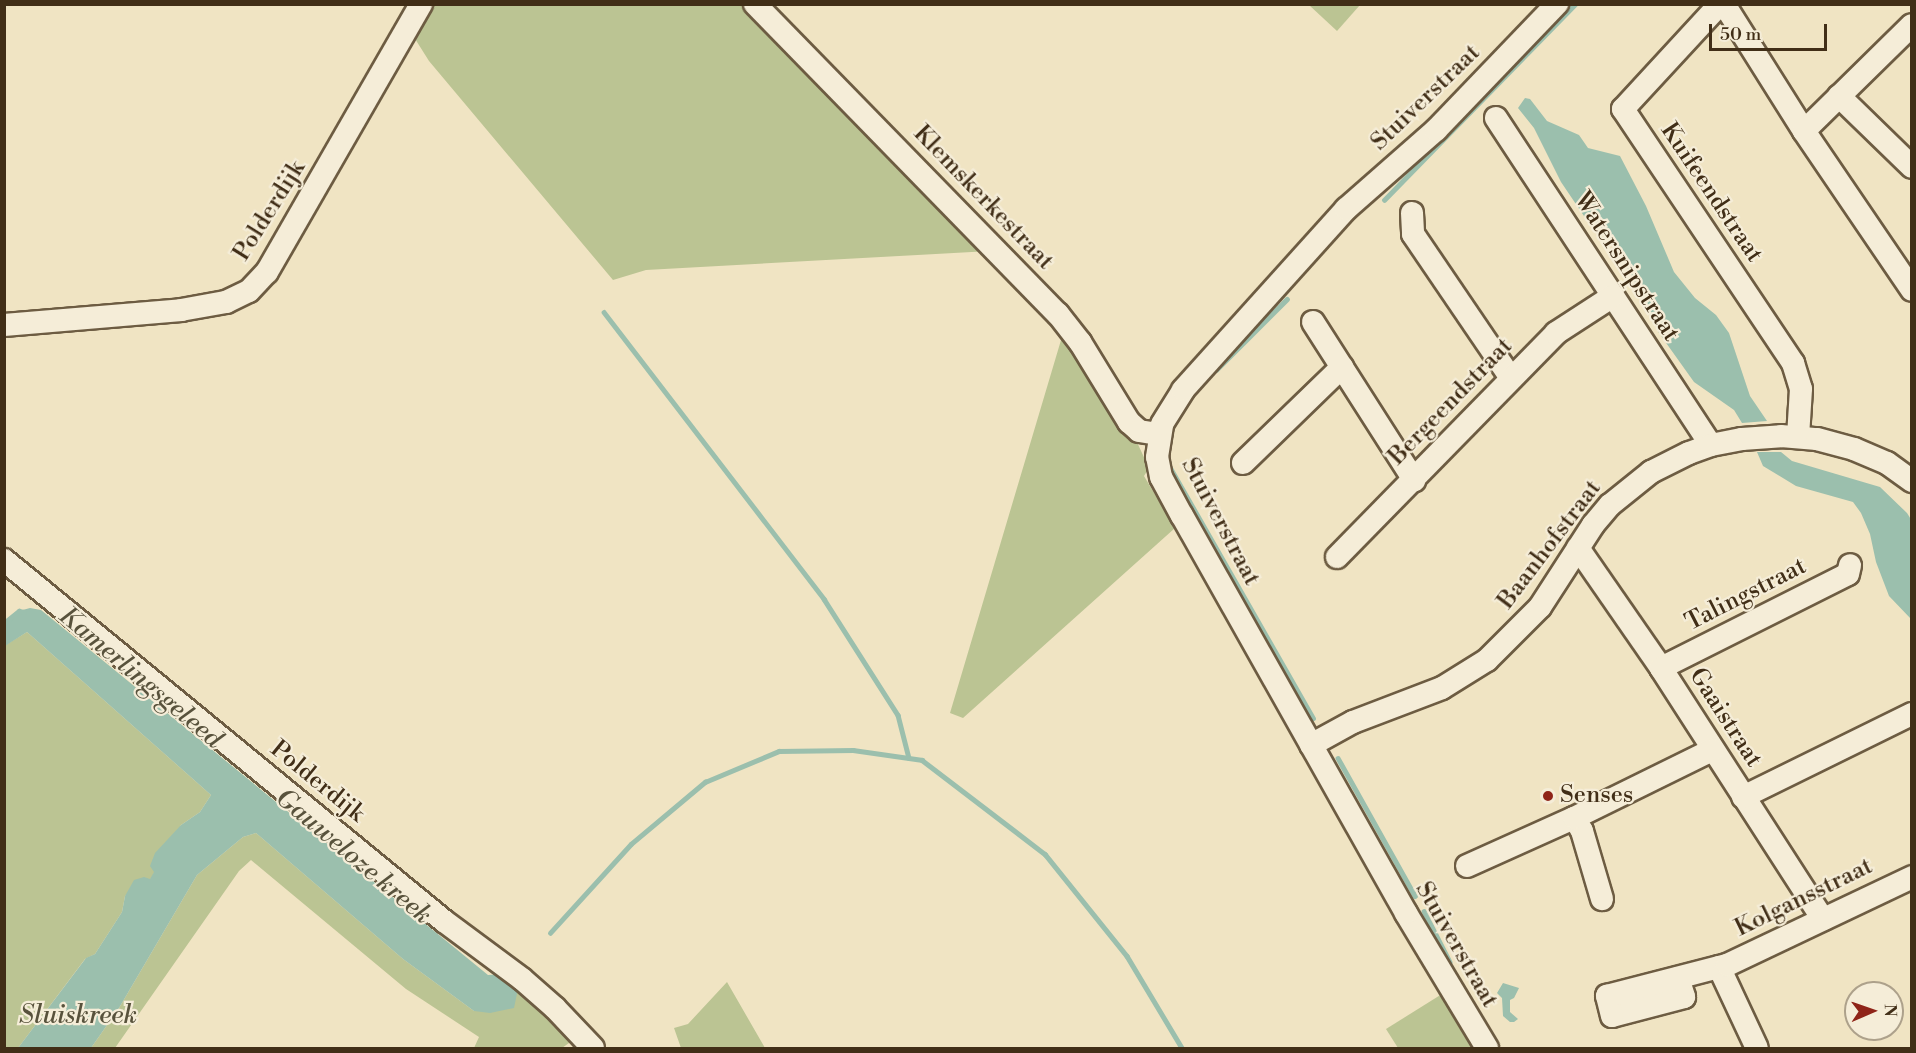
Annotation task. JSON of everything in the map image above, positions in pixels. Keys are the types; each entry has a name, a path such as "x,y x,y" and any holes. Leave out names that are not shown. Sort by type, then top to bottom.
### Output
{"street":[{"name":"Polderdijk","path":"4,326 181,310 226,302 249,291 273,263 421,4"},
{"name":"Klemskerkestraat","path":"755,4 1058,314 1080,342 1129,422 1139,431 1159,434"},
{"name":"Stuiverstraat","path":"1487,1048 1311,745 1161,477 1157,457 1159,434 1170,408 1183,390 1347,209 1436,130 1557,4"},
{"path":"1722,4 1911,290"},
{"name":"Kuifeendstraat","path":"1722,4 1623,109 1793,363 1801,389 1798,437"},
{"path":"1804,131 1911,25"},
{"path":"1839,96 1911,167"},
{"name":"Watersnipstraat","path":"1496,118 1711,445"},
{"path":"1412,213 1413,234 1511,378"},
{"name":"Bergeendstraat","path":"1336,558 1556,333 1613,296"},
{"path":"1313,322 1414,480"},
{"path":"1243,464 1342,367"},
{"name":"Baanhofstraat","path":"1311,745 1353,722 1442,688 1487,660 1540,607 1593,525 1631,487 1671,461 1711,445 1762,437 1798,437 1854,448 1887,463 1911,481"},
{"name":"Gaaistraat","path":"1578,548 1661,668 1823,919"},
{"name":"Polderdijk","path":"4,560 444,921 522,979 555,1008 593,1048"},
{"name":"Talingstraat","path":"1661,668 1848,574 1850,565"},
{"path":"1743,797 1911,714"},
{"path":"1467,866 1574,818 1712,750"},
{"path":"1574,818 1582,831 1602,899"},
{"name":"Kolgansstraat","path":"1678,978 1719,967 1911,877"},
{"name":"Kolgansstraat","path":"1719,967 1764,1046"}],"shaded area":[{"path":"428,5 746,5 990,251 646,270 613,280 429,61 412,34"},
{"path":"1309,5 1360,5 1337,31"},
{"path":"1064,330 1135,438 1149,468 1144,476 1175,528 963,718 950,713"},
{"path":"27,632 211,795 200,812 181,825 150,880 125,896 122,912 95,954 85,959 18,1048 4,1048 4,646"},
{"path":"256,833 403,959 474,1011 519,984 576,1038 562,1048 474,1048 479,1037 406,989 251,860 239,871 115,1048 91,1048 119,1008 197,875 243,837"},
{"path":"727,982 765,1048 681,1048 674,1028 688,1024"},
{"path":"1442,994 1477,1048 1398,1048 1386,1029"}],"water":[{"path":"1525,98 1530,99 1547,121 1579,135 1588,148 1620,156 1646,206 1674,272 1695,298 1716,315 1729,333 1750,396 1767,421 1742,423 1734,410 1694,382 1659,333 1621,255 1608,238 1586,219 1561,182 1534,128 1518,108"},
{"path":"1757,452 1781,452 1792,461 1880,487 1907,513 1912,521 1911,619 1889,596 1876,562 1870,534 1861,513 1853,502 1796,486 1763,466"},
{"name":"Sluiskreek","path":"30,608 41,610 488,975 505,974 519,984 514,1008 490,1013 474,1011 403,959 256,833 243,837 197,875 119,1008 91,1048 18,1048 86,958 95,954 122,912 125,896 134,880 144,877 150,879 154,872 150,866 155,853 181,825 200,812 211,795 27,632 5,646 5,623 19,611"},
{"path":"1503,983 1519,988 1514,998 1510,1000 1510,1012 1518,1019 1514,1022 1510,1022 1503,1016 1502,998 1497,993"}],"waterway":[{"path":"1384,200 1575,4"},
{"path":"1216,370 1287,299"},
{"path":"604,312 824,599 898,715 909,758"},
{"path":"1170,467 1313,718"},
{"name":"Kamerlingsgeleed","path":"4,623 19,611 24,612"},
{"name":"Gauweloze kreek","path":"550,933 631,844 705,782 779,751 853,750 922,760 1045,854 1127,956 1182,1048"},
{"path":"1338,758 1415,896"},
{"path":"1424,911 1450,962"}],"place":[{"name":"Senses","path":"1548,796"}]}
